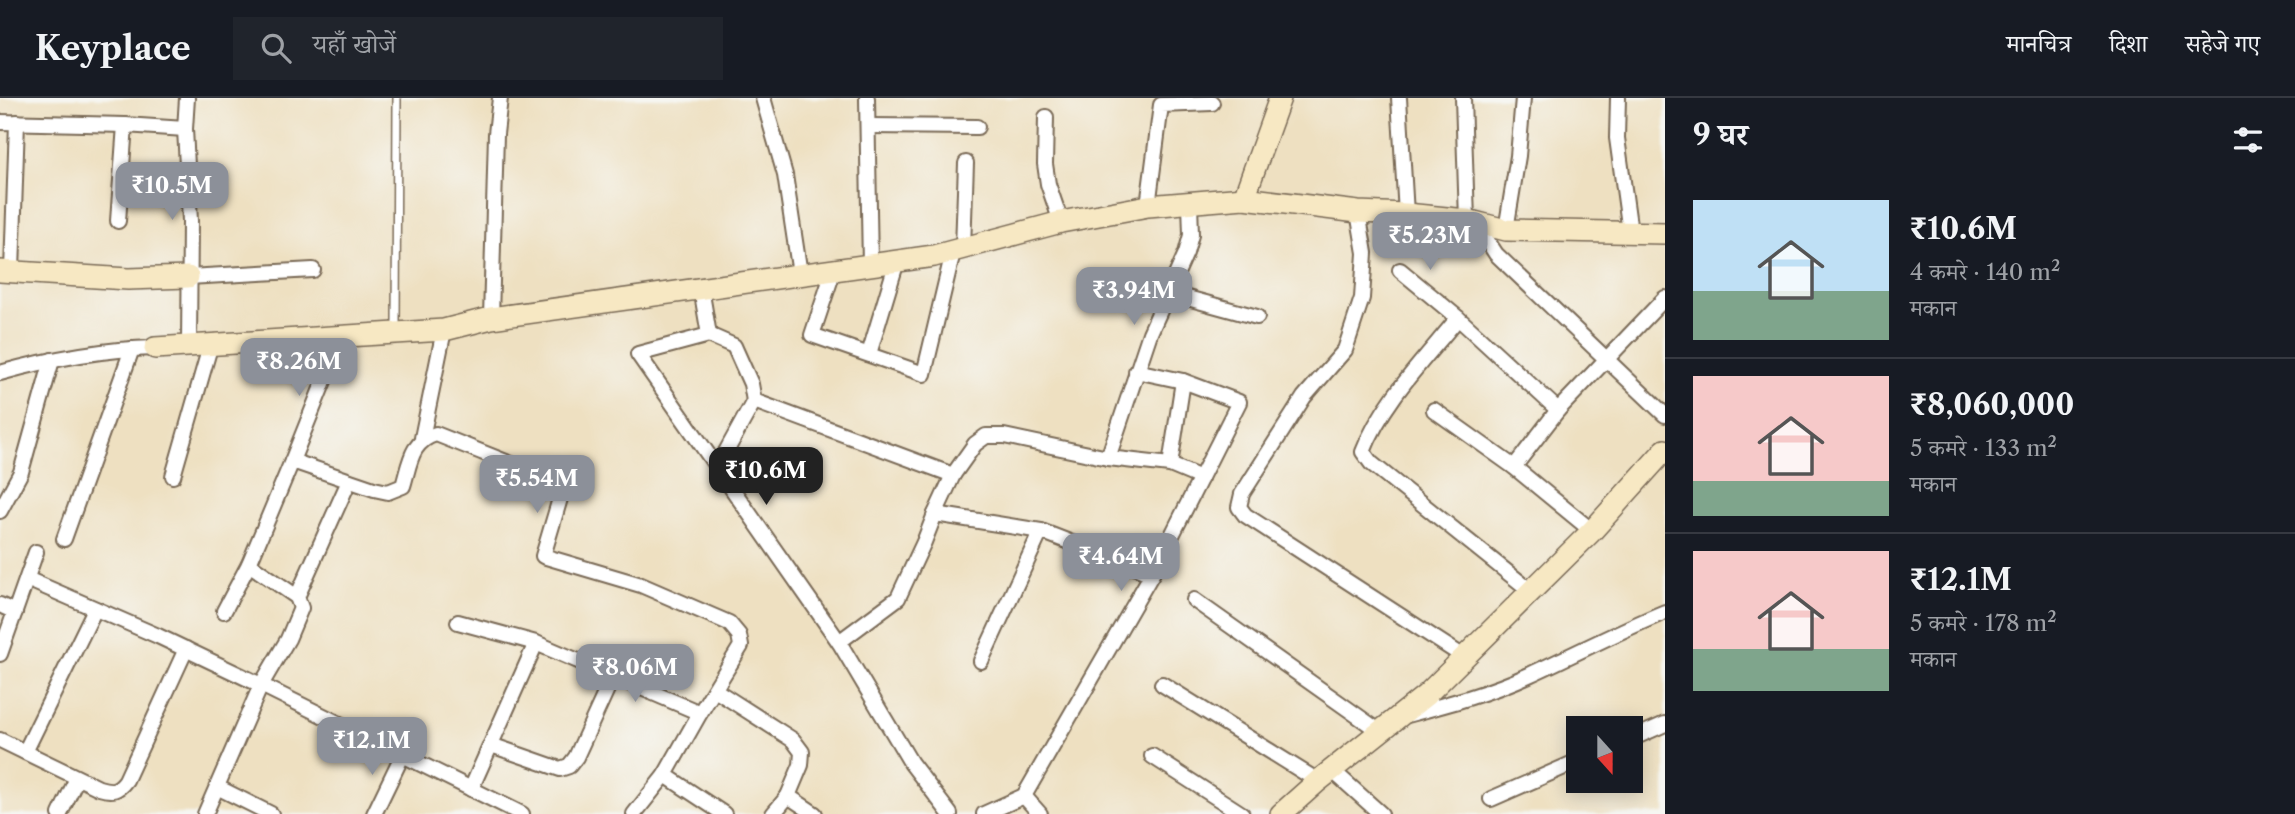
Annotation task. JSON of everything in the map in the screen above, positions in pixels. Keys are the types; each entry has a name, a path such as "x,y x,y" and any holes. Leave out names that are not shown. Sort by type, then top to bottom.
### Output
{"street":[{"path":"187,98 185,129 190,221 189,347"},
{"path":"491,318 496,134 500,98"},
{"path":"763,98 785,175 800,274"},
{"path":"867,98 870,265"},
{"path":"1244,198 1280,98"},
{"path":"1399,98 1406,214"},
{"path":"1463,98 1471,221 1496,254 1665,415"},
{"path":"1506,230 1523,98"},
{"path":"1618,98 1617,138 1630,232"},
{"path":"1148,206 1161,105 1212,103"},
{"path":"1046,117 1045,164 1048,184 1061,222"},
{"path":"0,122 185,129"},
{"path":"17,122 6,271 128,279 313,270"},
{"path":"118,221 125,125"},
{"path":"868,126 977,127"},
{"path":"834,270 812,335 924,374 958,250 966,163"},
{"path":"0,373 52,360 132,349 444,330 491,318 897,261 958,250 1061,222 1148,206 1244,198 1358,212 1471,221 1506,230 1665,233"},
{"path":"1108,458 1136,371 1186,253 1191,235 1190,203"},
{"path":"1358,212 1365,253 1363,298 1345,351 1304,397 1242,494 1239,507 1245,515 1464,657"},
{"path":"869,354 897,261"},
{"path":"1400,270 1458,318 1558,410"},
{"path":"701,288 709,335"},
{"path":"1169,293 1257,317"},
{"path":"1514,467 1558,410 1665,298"},
{"path":"1458,318 1394,399 1370,435 1363,452 1371,463 1532,593"},
{"path":"292,461 388,492 403,486 416,447 422,438 444,330"},
{"path":"717,468 754,401 751,384 734,346 709,335 638,354 717,468 839,642 911,763 950,814"},
{"path":"224,611 249,564 332,361 328,337"},
{"path":"173,476 210,346"},
{"path":"64,539 132,349"},
{"path":"0,511 21,472 52,360"},
{"path":"984,814 1024,796 1152,574 1240,402 1184,380 1136,371"},
{"path":"1170,466 1184,380"},
{"path":"754,401 953,475"},
{"path":"1434,410 1514,467 1592,531"},
{"path":"422,438 436,434 564,485 543,556 640,585 729,622 739,635 741,646 665,775 634,814"},
{"path":"839,642 898,597 953,475 975,444 986,436 1004,436 1108,458 1170,466 1201,478"},
{"path":"1281,814 1426,695 1532,593 1665,450"},
{"path":"297,597 349,481"},
{"path":"934,514 1041,531 1152,574"},
{"path":"981,661 1041,531"},
{"path":"0,654 36,552"},
{"path":"205,814 219,788 261,685 288,639 301,608 297,597 249,564"},
{"path":"27,579 186,649 522,814"},
{"path":"1194,600 1379,731"},
{"path":"0,605 15,612"},
{"path":"25,752 95,608"},
{"path":"1396,718 1464,700 1528,676 1604,638 1665,612"},
{"path":"458,622 536,643 700,713"},
{"path":"471,789 536,643"},
{"path":"0,740 99,788 111,792 119,789 126,780 186,649"},
{"path":"491,745 560,769 569,766 576,757 613,676"},
{"path":"1162,684 1325,776 1381,814"},
{"path":"715,690 793,740 802,752 801,765 788,796 773,814"},
{"path":"1643,734 1665,724"},
{"path":"374,814 402,756"},
{"path":"1152,756 1241,814"},
{"path":"1491,799 1566,766"},
{"path":"665,775 724,814"},
{"path":"60,814 77,778"},
{"path":"219,788 271,814"},
{"path":"788,796 816,814"},
{"path":"1024,796 1040,814"}],"lane":[{"path":"396,333 397,98"}]}
